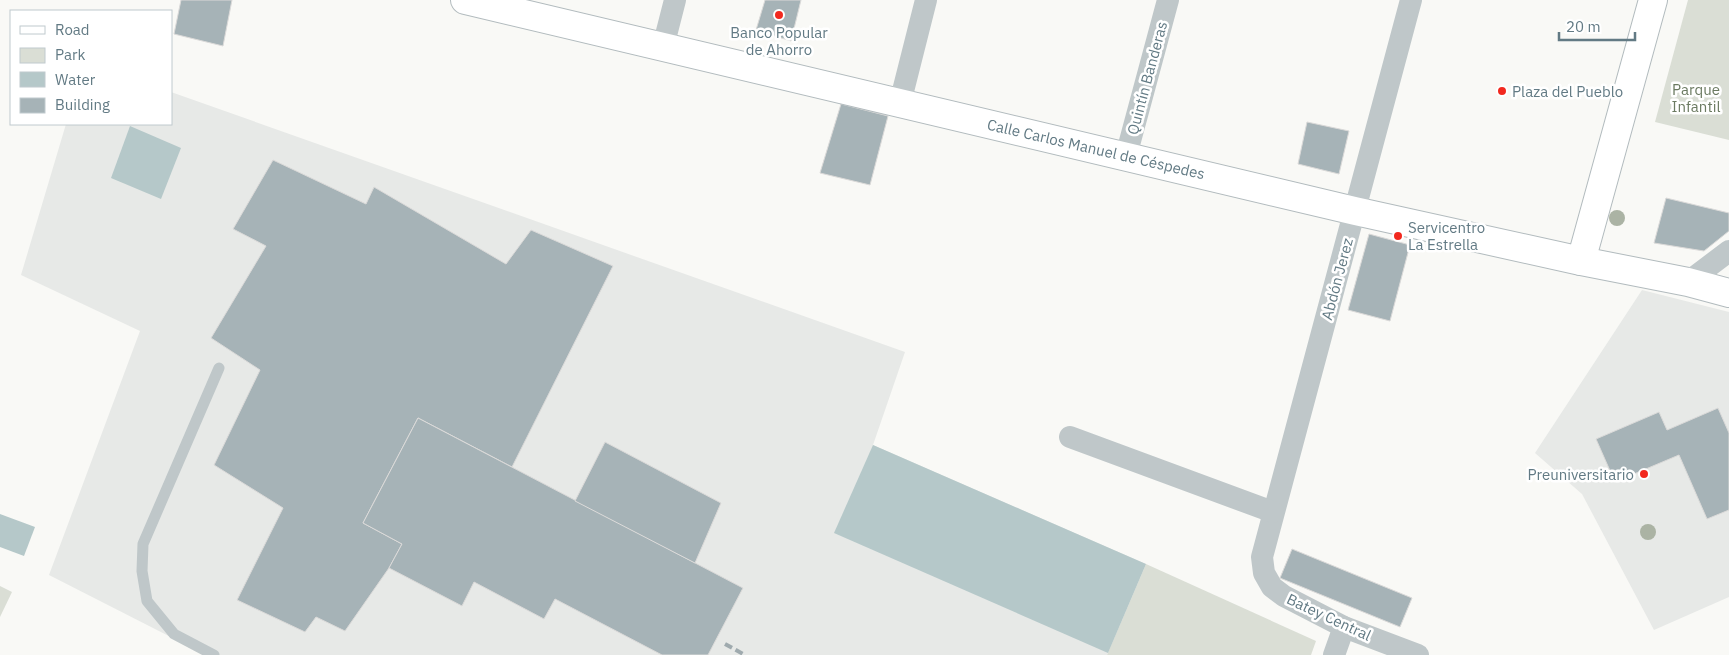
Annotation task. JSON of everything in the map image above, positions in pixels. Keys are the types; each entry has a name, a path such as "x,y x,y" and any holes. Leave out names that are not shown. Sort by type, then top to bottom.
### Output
{"main road":[{"name":"Calle Carlos Manuel de Céspedes","path":"465,0 1355,211 1729,292"},
{"path":"1581,261 1653,0"}],"street":[{"path":"663,47 675,0"},
{"path":"900,103 926,0"},
{"name":"Quintín Banderas","path":"1126,156 1168,0"},
{"name":"Abdón Jerez","path":"1262,557 1411,0"},
{"path":"1688,282 1729,251"},
{"path":"1070,436 1273,512"},
{"name":"Batey Central","path":"1262,557 1264,573 1272,587 1284,596 1344,626 1418,655"},
{"path":"1334,655 1344,626"}],"lane":[{"path":"214,655 174,634 147,601 142,571 143,544 219,368"}],"shaded area":[{"path":"172,92 905,352 873,445 1146,564 1107,655 206,655 49,575 140,331 21,275 66,125 172,125"},
{"name":"Preuniversitario","path":"1642,290 1729,312 1729,597 1654,630 1582,494 1535,453"}],"green space":[{"name":"Parque Infantil","path":"1688,0 1729,0 1729,140 1655,122"},
{"path":"1146,564 1316,641 1311,655 1107,655"},
{"path":"0,586 12,592 0,617"}],"water":[{"path":"130,126 181,148 161,199 111,178"},
{"path":"873,445 1146,564 1108,653 834,533"},
{"path":"0,514 35,527 24,556 0,547"}],"building":[{"path":"181,0 232,0 223,46 174,34"},
{"name":"Banco Popular de Ahorro","path":"765,0 801,0 791,41 756,30"},
{"path":"841,104 888,116 870,185 820,173"},
{"path":"1307,122 1349,131 1339,174 1298,164"},
{"path":"273,160 366,204 374,187 506,264 531,230 613,266 512,467 418,418 363,523 402,544 389,568 345,631 316,617 305,632 237,600 283,508 214,465 260,370 211,338 266,246 233,229"},
{"path":"1666,198 1729,213 1729,231 1704,251 1654,243"},
{"path":"1369,234 1410,245 1390,321 1348,310"},
{"path":"1718,408 1729,433 1729,510 1707,519 1679,455 1615,482 1596,439 1659,412 1667,430"},
{"path":"418,418 743,588 708,655 662,655 555,599 544,619 474,582 462,606 389,568 402,544 363,523"},
{"path":"605,442 721,503 695,563 575,501"},
{"path":"1292,549 1412,598 1400,627 1280,578"}],"railway":[{"path":"725,644 745,655"}],"place":[{"name":"Banco Popular de Ahorro","path":"779,15"},
{"name":"Plaza del Pueblo","path":"1502,91"},
{"name":"Servicentro La Estrella","path":"1398,236"},
{"name":"Preuniversitario","path":"1644,474"}]}
